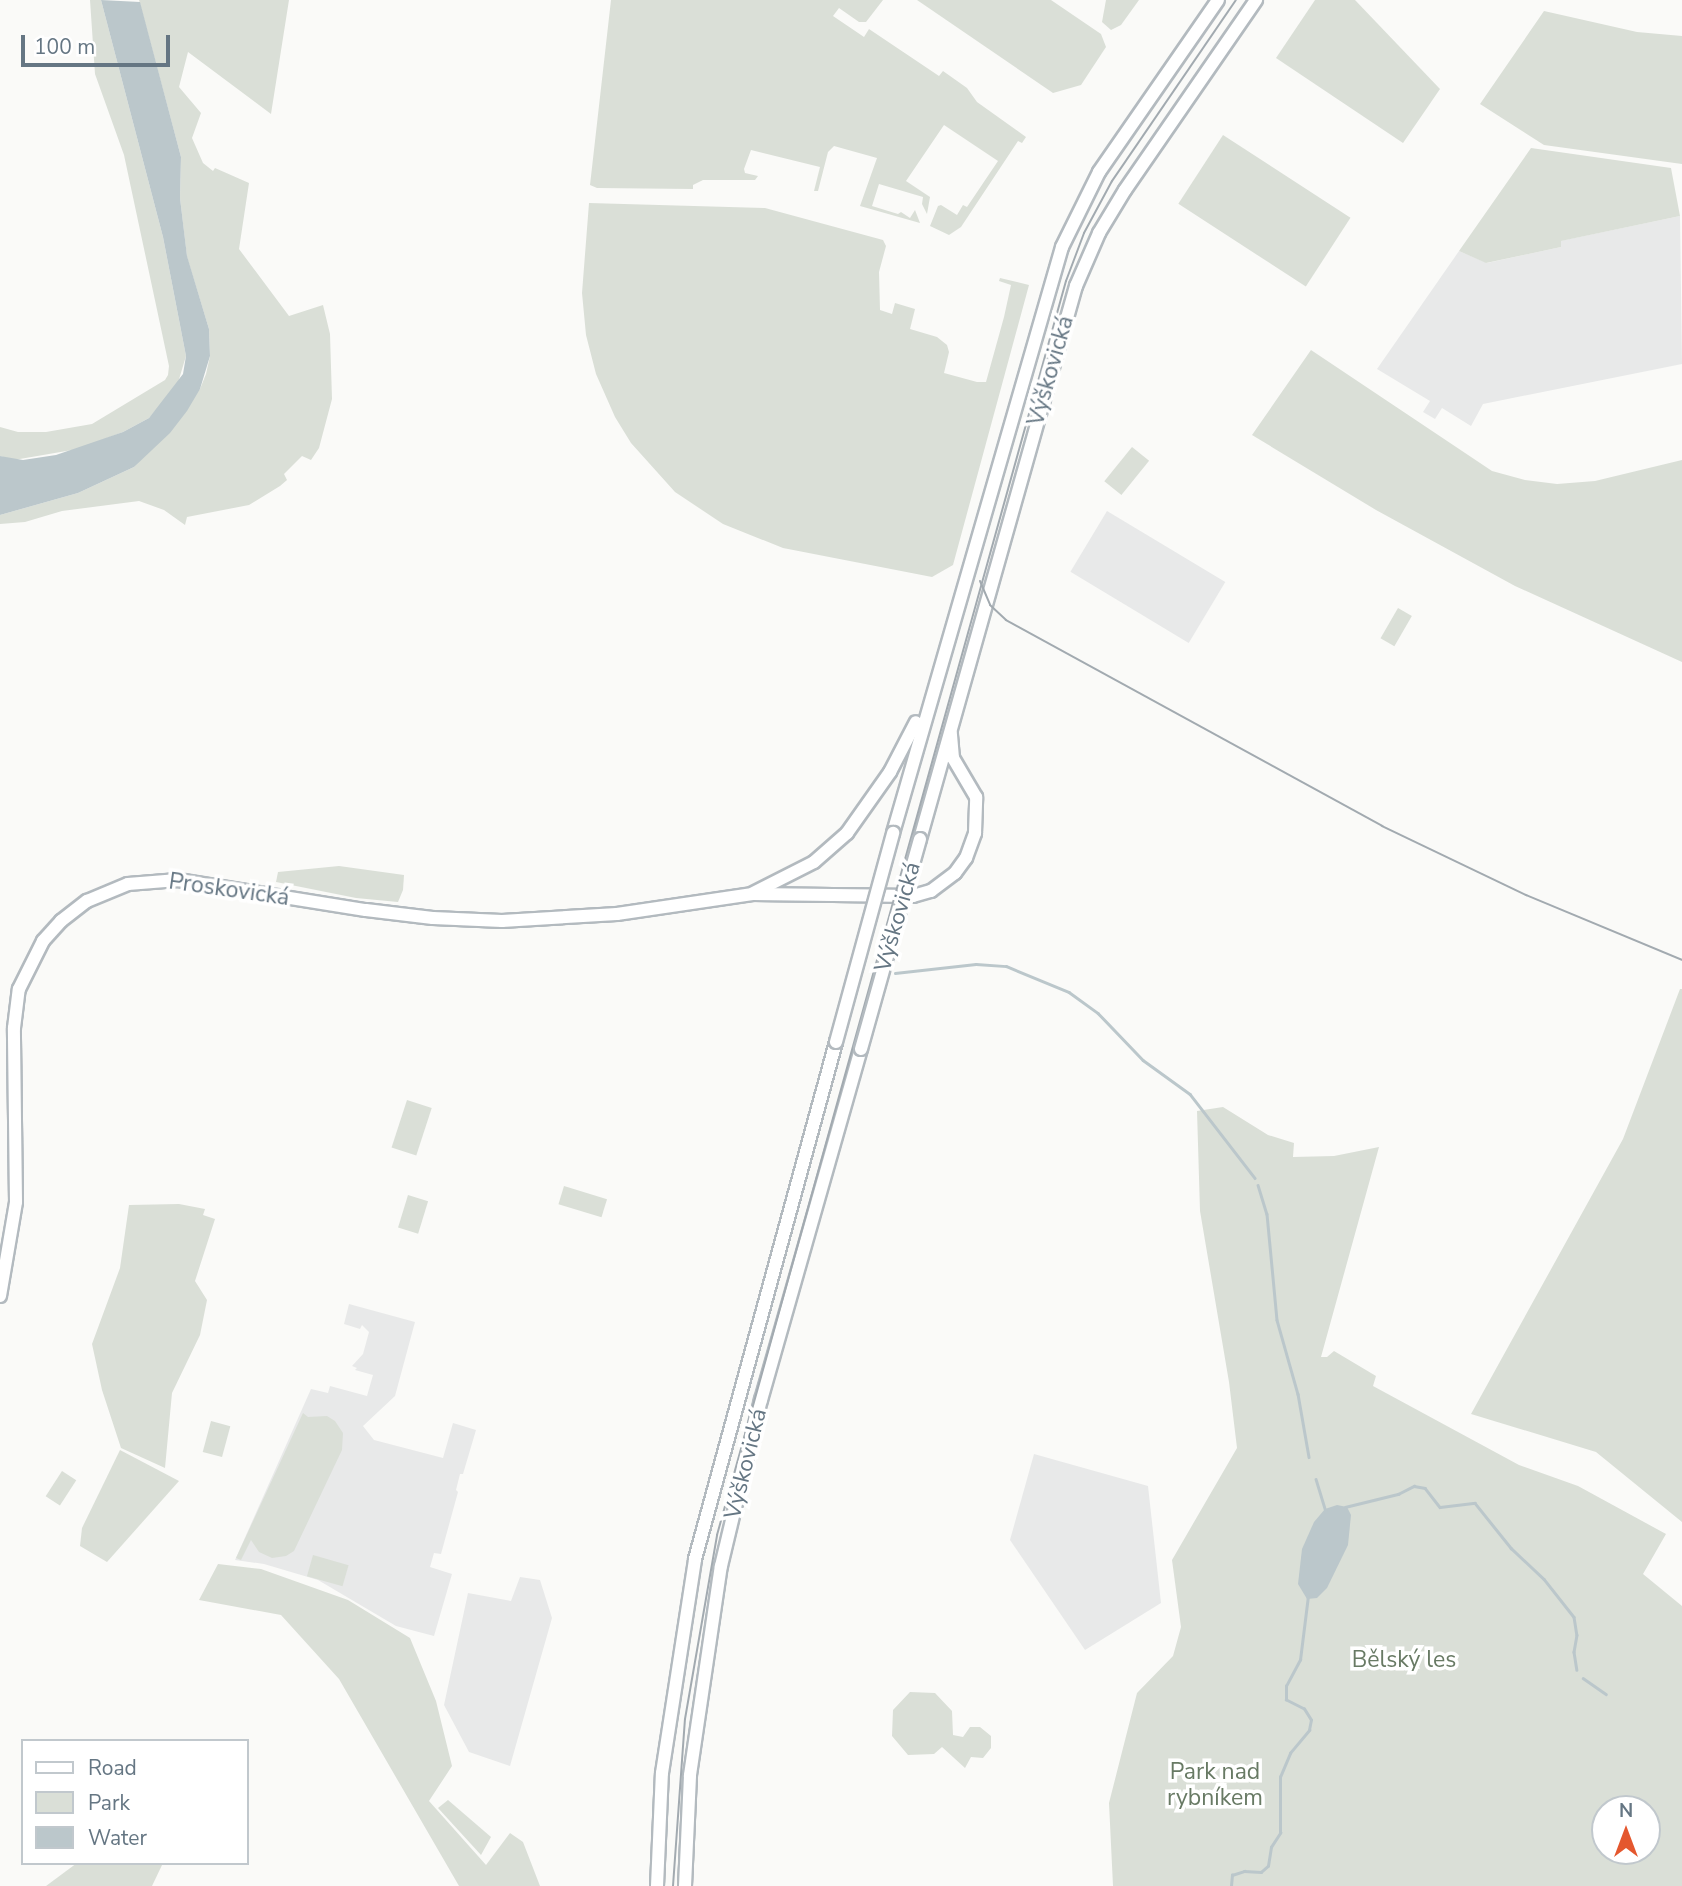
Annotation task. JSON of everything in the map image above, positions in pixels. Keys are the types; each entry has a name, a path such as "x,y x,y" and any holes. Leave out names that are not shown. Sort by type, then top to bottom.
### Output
{"street":[{"name":"Výškovická","path":"657,1886 662,1773 695,1559 934,683 1062,247 1099,172 1217,0"},
{"name":"Výškovická","path":"685,1886 690,1775 721,1566 761,1400 1066,317 1088,257 1125,190 1256,0"},
{"path":"753,894 814,862 847,833 890,772 934,683"},
{"path":"753,894 896,898 931,891 961,865 975,833 976,797 951,752 951,733"},
{"path":"932,792 944,772 960,772"},
{"name":"Proskovická","path":"0,1296 16,1202 13,1027 19,989 35,952 51,931 96,896 142,881 178,880 379,911 502,921 617,914 753,894"}],"shaded area":[{"path":"1680,216 1682,364 1483,404 1471,426 1442,408 1435,419 1423,412 1430,401 1377,369 1459,251 1487,263 1561,247 1560,241"},
{"path":"1107,511 1225,582 1189,643 1070,572"},
{"path":"349,1304 415,1322 395,1396 363,1426 374,1440 443,1458 453,1423 476,1430 463,1474 460,1474 456,1490 458,1492 441,1554 434,1553 430,1567 452,1574 434,1636 396,1626 318,1580 264,1564 235,1560 311,1389 328,1393 330,1386 367,1396 373,1375 355,1370 357,1368 352,1366 363,1354 369,1332 362,1325 360,1329 344,1324"},
{"path":"1034,1454 1148,1486 1161,1603 1085,1650 1010,1540"},
{"path":"520,1577 540,1580 552,1618 510,1766 469,1752 444,1705 468,1593 511,1601"}],"green space":[{"path":"90,0 101,0 163,237 186,356 177,386 149,418 123,432 78,449 14,460 0,456 0,427 18,432 46,432 92,424 165,380 168,375 169,366 124,155 95,74"},
{"path":"139,0 289,0 271,114 188,52 179,87 201,113 192,138 203,163 213,171 215,168 249,183 239,249 289,316 323,305 330,334 332,399 319,448 311,460 302,456 284,474 287,480 249,505 187,517 185,525 164,510 139,501 62,511 25,522 0,524 0,515 78,493 134,467 200,389 206,374 210,356 209,329 187,257 180,198 181,157"},
{"path":"611,0 883,0 866,22 859,22 839,8 833,16 864,37 869,29 939,76 943,71 967,88 977,102 1026,137 1022,143 1018,141 961,227 949,235 930,226 938,206 941,205 957,215 963,205 967,207 998,161 944,125 906,181 930,197 927,214 922,204 923,197 879,184 872,206 898,214 901,212 910,218 915,210 920,223 860,206 877,158 834,146 828,152 818,191 814,191 820,167 751,150 744,169 745,173 758,176 755,180 703,180 693,185 693,189 597,188 590,185"},
{"path":"917,0 1051,0 1101,34 1106,47 1081,85 1053,93"},
{"path":"1106,0 1139,0 1121,25 1111,30 1102,22"},
{"path":"1315,0 1355,0 1440,89 1403,143 1276,58"},
{"path":"1544,11 1637,32 1682,36 1682,164 1544,145 1480,104"},
{"path":"1223,135 1350,218 1306,287 1178,204"},
{"path":"1531,148 1671,168 1680,216 1561,241 1561,247 1486,263 1459,251"},
{"path":"589,203 765,208 883,240 886,246 879,272 880,310 892,314 895,303 915,309 910,329 937,337 947,345 949,352 944,373 977,382 986,382 1004,317 1011,285 999,281 1000,278 1029,285 953,565 932,577 783,548 723,524 675,492 631,443 615,417 596,374 586,335 582,293"},
{"path":"1311,350 1492,471 1525,480 1557,484 1595,481 1682,460 1682,662 1515,586 1376,510 1252,435"},
{"path":"1132,447 1149,461 1121,495 1104,481"},
{"path":"1398,608 1412,616 1394,646 1380,638"},
{"path":"339,866 404,875 403,890 398,902 356,898 276,882 278,872"},
{"path":"1680,989 1682,1522 1596,1452 1471,1414 1623,1139"},
{"path":"407,1100 432,1108 416,1156 392,1148"},
{"name":"Bělský les","path":"1223,1107 1268,1135 1294,1143 1293,1157 1334,1156 1379,1147 1321,1357 1327,1357 1334,1351 1376,1376 1373,1386 1519,1465 1578,1486 1666,1534 1643,1574 1682,1606 1682,1886 1113,1886 1109,1803 1137,1693 1173,1656 1181,1627 1172,1560 1237,1448 1229,1382 1200,1211 1197,1111"},
{"path":"564,1186 607,1199 601,1217 558,1204"},
{"path":"408,1195 428,1201 418,1234 398,1228"},
{"path":"179,1204 205,1209 203,1215 215,1219 195,1281 207,1300 200,1335 172,1393 165,1468 121,1448 102,1390 92,1344 120,1268 129,1205"},
{"path":"303,1413 308,1417 327,1416 335,1421 343,1433 342,1450 294,1551 286,1556 272,1558 259,1552 251,1540 241,1560 236,1558"},
{"path":"211,1421 230,1426 222,1457 203,1452"},
{"path":"120,1450 179,1481 107,1562 80,1546 82,1528"},
{"path":"62,1471 76,1480 60,1505 46,1496"},
{"path":"313,1555 349,1565 343,1586 307,1576"},
{"path":"218,1564 261,1569 348,1600 410,1638 436,1701 452,1766 429,1801 486,1865 510,1833 523,1842 540,1886 459,1886 339,1679 281,1615 199,1600"},
{"path":"910,1692 935,1693 952,1711 953,1735 963,1737 970,1727 980,1727 991,1736 991,1748 983,1758 971,1757 965,1768 942,1747 934,1754 908,1755 892,1736 893,1710"},
{"path":"448,1800 491,1837 481,1855 438,1808"},
{"path":"74,1865 162,1865 152,1886 46,1886"}],"water":[{"path":"101,0 140,2 181,157 180,198 187,256 209,329 210,356 200,389 187,411 170,433 134,467 78,493 0,515 0,456 23,460 56,455 123,432 149,418 183,374 186,356 163,237"},
{"path":"1337,1505 1347,1507 1351,1515 1348,1545 1327,1588 1317,1598 1307,1599 1298,1584 1302,1549 1314,1522 1325,1509"}],"waterway":[{"path":"895,973 976,964 1006,966 1069,992 1098,1013 1143,1060 1190,1094 1255,1178"},
{"path":"1258,1185 1267,1214 1277,1320 1298,1394 1309,1457"},
{"path":"1316,1479 1326,1511"},
{"path":"1345,1507 1398,1494 1414,1486 1425,1488 1440,1507 1475,1503 1511,1548 1544,1579 1574,1617 1577,1670"},
{"path":"1231,1886 1232,1875 1244,1871 1261,1872 1268,1866 1271,1847 1280,1833 1280,1777 1290,1753 1309,1730 1311,1720 1304,1709 1286,1700 1286,1686 1300,1660 1308,1596"},
{"path":"1583,1678 1606,1694"}],"tram line":[{"path":"673,1886 685,1719 717,1535 1066,281 1084,233 1112,181 1236,0"},
{"path":"980,581 990,605 1006,620 1382,826 1526,895 1682,960"}],"park label":[{"name":"Park nad rybníkem","path":"1215,1785"}]}
